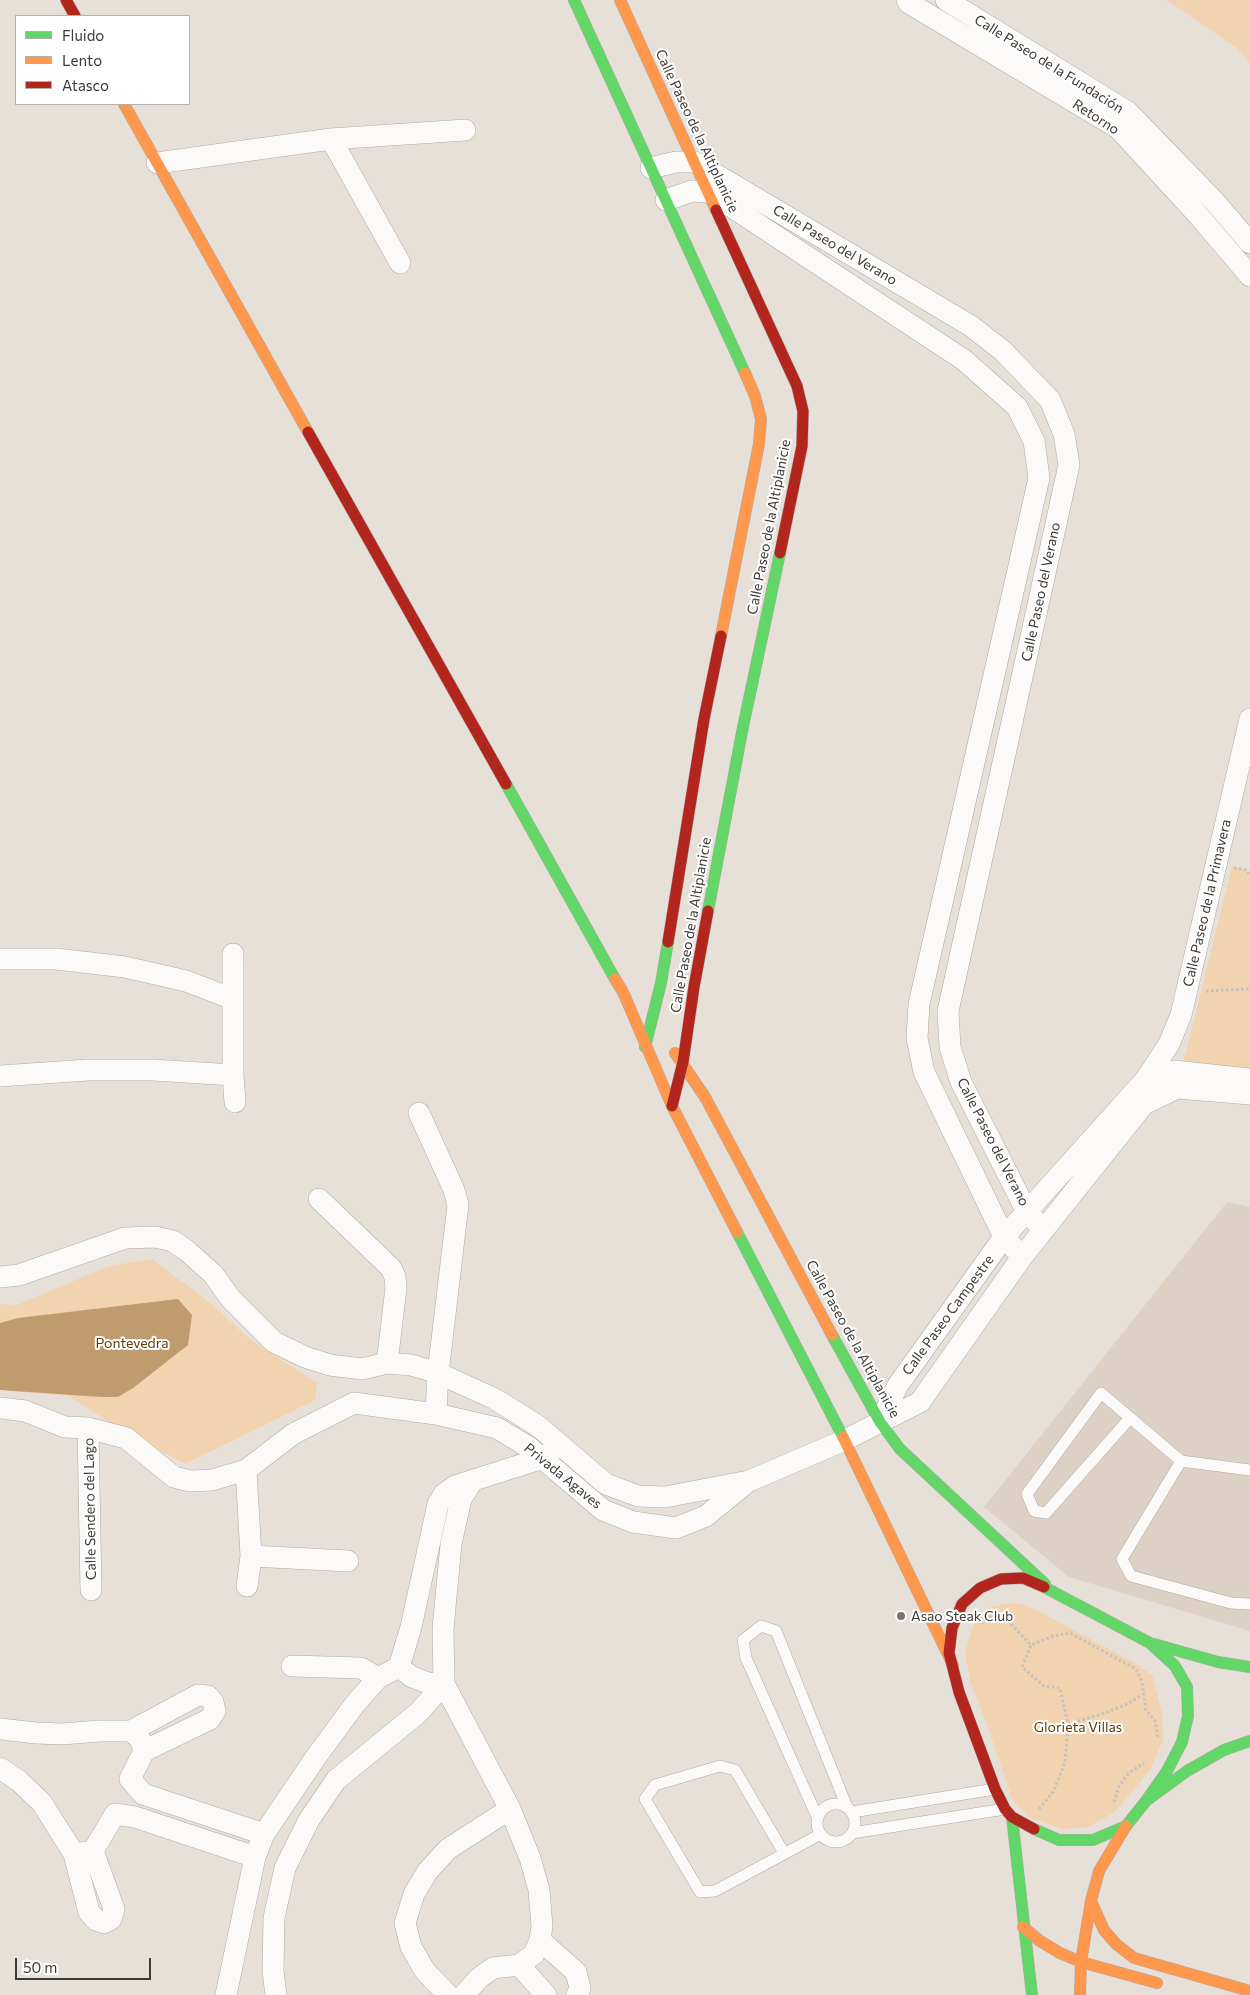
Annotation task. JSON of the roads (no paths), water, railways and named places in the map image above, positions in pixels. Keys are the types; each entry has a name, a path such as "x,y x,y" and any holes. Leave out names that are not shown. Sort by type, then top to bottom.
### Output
{"main road":[{"path":"66,0 74,15"},
{"name":"Calle Paseo de la Altiplanicie","path":"574,0 755,396 761,419 759,444 661,983 656,1027 645,1047"},
{"name":"Calle Paseo de la Altiplanicie","path":"620,0 797,386 803,411 802,446 738,726 682,1062 672,1106"},
{"path":"125,105 623,992 645,1047 672,1106 845,1440 953,1666"},
{"path":"623,992 656,1027"},
{"name":"Calle Paseo de la Altiplanicie","path":"670,1046 705,1097 880,1422 900,1449 1050,1589"},
{"path":"1126,1826 1092,1840 1059,1840 1026,1826 1009,1813 995,1790 959,1692 950,1653 952,1628 962,1604 980,1588 1002,1579 1023,1578 1050,1589 1150,1643 1218,1662 1250,1667"},
{"path":"1080,1995 1081,1962 1091,1902 1100,1871 1126,1826 1167,1771 1182,1742 1188,1716 1187,1687 1174,1666 1150,1643"},
{"path":"1146,1801 1187,1771 1224,1750 1250,1740"},
{"path":"1009,1813 1032,1995"},
{"path":"1091,1902 1104,1930 1116,1944 1134,1958 1250,1991"},
{"path":"1023,1926 1040,1941 1060,1953 1081,1962 1168,1987"},
{"path":"1109,1982 1129,1976"}],"street":[{"name":"Retorno","path":"907,0 1118,128 1199,216 1250,276"},
{"name":"Calle Paseo de la Fundación","path":"946,0 1128,112 1215,202 1250,243"},
{"path":"157,164 331,139 465,130"},
{"path":"331,139 400,263"},
{"path":"651,168 676,162 695,162"},
{"name":"Calle Paseo del Verano","path":"695,162 982,334 1003,352 1050,400 1064,434 1069,464 948,1011 950,1047 961,1082 1026,1210 1043,1230"},
{"path":"666,200 692,191 708,192"},
{"name":"Calle Paseo del Verano","path":"708,192 964,360 1017,407 1034,441 1039,478 919,1004 917,1038 924,1072 1004,1237 1022,1257"},
{"path":"964,360 982,334"},
{"path":"988,702 1015,707"},
{"name":"Calle Paseo de la Primavera","path":"1146,1080 1169,1044 1181,1015 1250,719"},
{"path":"949,878 977,883"},
{"path":"233,954 233,1075 235,1102"},
{"path":"0,959 56,959 125,967 186,981 233,999"},
{"path":"0,1076 88,1070 152,1070 233,1075"},
{"name":"Calle Paseo Campestre","path":"880,1422 898,1384 1004,1237 1026,1210 1146,1080 1174,1071 1250,1079"},
{"name":"Calle Paseo Campestre","path":"880,1422 920,1402 1022,1257 1144,1104 1176,1088 1250,1094"},
{"path":"419,1113 454,1190 458,1205 438,1373 436,1414"},
{"path":"319,1199 391,1268 395,1277 396,1288 387,1363"},
{"path":"0,1277 19,1274 126,1238 155,1237 173,1241 213,1274 231,1299 274,1342 305,1357 330,1365 362,1369"},
{"name":"Privada Agaves","path":"362,1369 387,1363 411,1365 438,1373 495,1399 538,1426 606,1484 638,1496 665,1497 749,1481 845,1440 880,1422"},
{"path":"0,1408 25,1411 65,1427 88,1428 126,1438 174,1477 190,1482 212,1480 246,1470 293,1434 354,1402 355,1378 362,1369"},
{"name":"Privada Agaves","path":"354,1402 436,1414 497,1428 543,1458 603,1510 633,1522 676,1528 706,1516 749,1481"},
{"name":"Calle Sendero del Lago","path":"88,1428 91,1590"},
{"path":"226,1995 255,1857 264,1834 354,1704 378,1678 399,1667 411,1627 438,1504 444,1494 455,1486 543,1458 561,1444"},
{"path":"246,1470 251,1556 247,1586"},
{"path":"464,1995 479,1978 494,1968 518,1965 534,1954 540,1940 542,1926 539,1890 530,1858 510,1809 444,1684 443,1629 451,1544 461,1499 473,1480"},
{"path":"251,1556 348,1561"},
{"path":"292,1666 361,1668 378,1678"},
{"path":"399,1667 412,1677 428,1683 444,1684"},
{"path":"276,1995 273,1971 274,1918 285,1868 309,1820 336,1780 418,1713 444,1684"},
{"path":"0,1729 62,1734 99,1730 131,1730 198,1695 208,1696 213,1702 214,1711 210,1719 144,1750 130,1779 143,1794 264,1834"},
{"path":"131,1730 140,1739 144,1750"},
{"path":"0,1768 42,1803 84,1852 115,1814 135,1817 255,1857"},
{"path":"448,1995 426,1971 411,1947 405,1923 414,1894 427,1872 448,1849 510,1809"},
{"path":"540,1940 576,1972 580,1988 577,1995"},
{"path":"518,1965 546,1995"}],"lane":[{"path":"1130,1418 1046,1513 1034,1511 1027,1494 1101,1393 1181,1461 1250,1470"},
{"path":"1181,1461 1122,1559 1131,1576 1231,1603 1250,1604"},
{"path":"818,1819 746,1658 743,1640 761,1626 776,1631 849,1809 855,1819 855,1826 847,1838 833,1841 826,1838 821,1834 818,1827 818,1819 821,1812 833,1804 840,1804 849,1809 995,1790"},
{"path":"784,1853 735,1770 720,1766 655,1785 645,1799 700,1892 715,1891 821,1834"},
{"path":"852,1833 1009,1813"}],"place":[{"name":"Asao Steak Club","path":"901,1616"}],"park label":[{"name":"Pontevedra","path":"132,1343"},
{"name":"Glorieta Villas","path":"1078,1727"}]}
